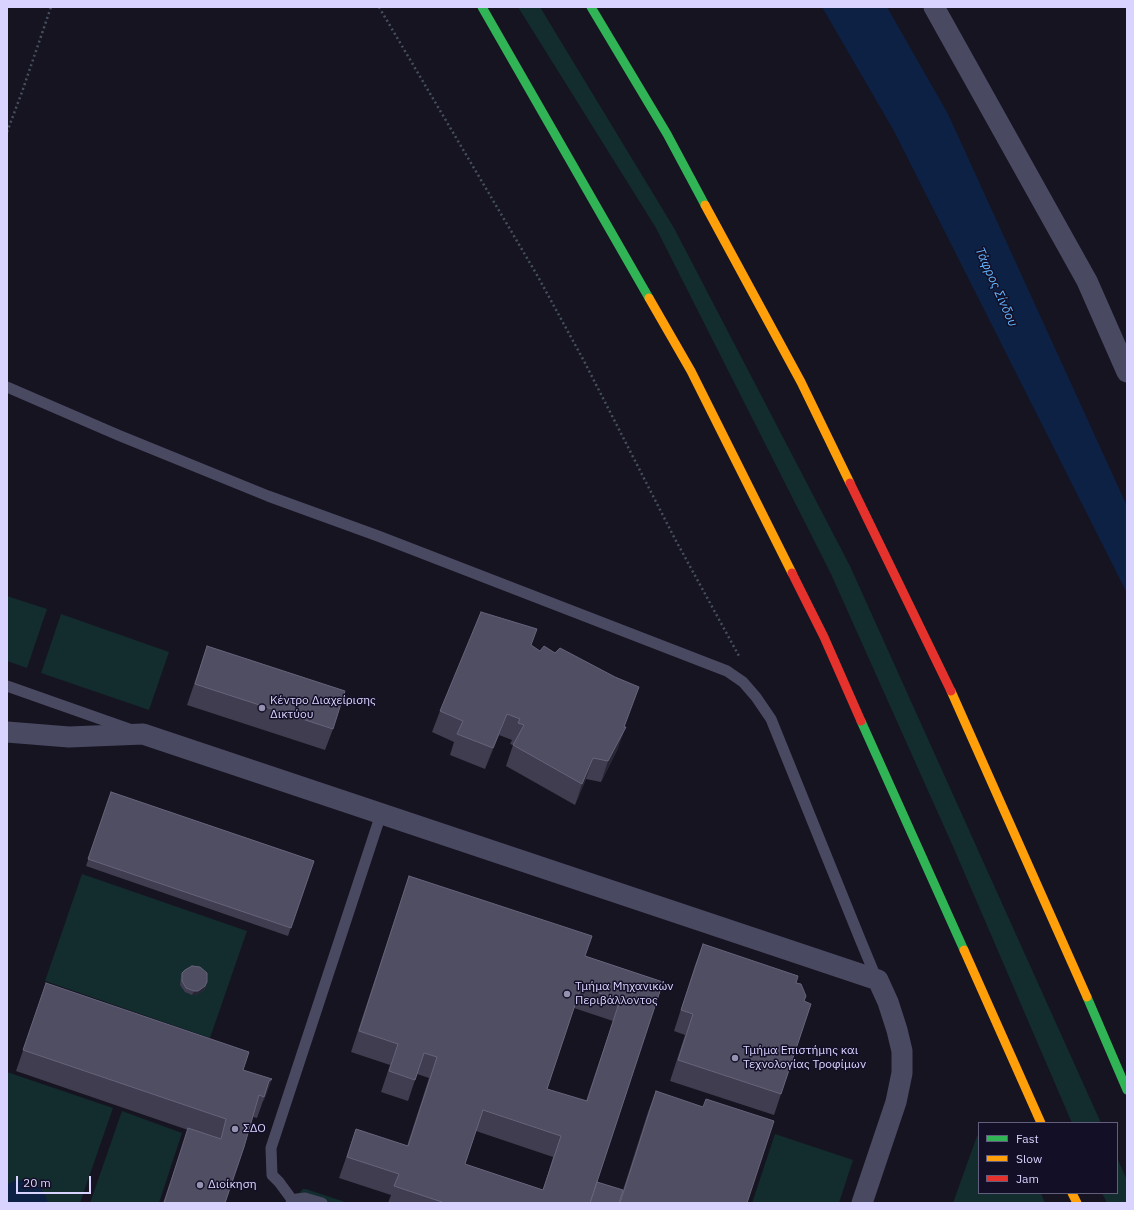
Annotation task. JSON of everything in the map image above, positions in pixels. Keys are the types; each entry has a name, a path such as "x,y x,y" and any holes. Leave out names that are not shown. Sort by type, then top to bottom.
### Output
{"highway":[{"path":"482,7 691,371 824,637 1041,1122"},
{"path":"591,7 667,134 801,382 956,701 1127,1090"},
{"path":"1072,1194 1077,1203"}],"street":[{"path":"934,7 1087,281 1127,372"},
{"path":"7,732 69,737 143,734 878,980 888,1002 897,1030 902,1050 902,1073 896,1102 862,1203"}],"lane":[{"path":"7,387 138,444 268,496 378,536 726,671 743,682 756,697 771,719 860,940 878,980"},
{"path":"7,686 143,734"},
{"path":"322,1203 305,1198 297,1199 292,1202 279,1182 272,1175 271,1148 381,814"}],"path":[{"path":"7,132 51,7"},
{"path":"379,7 533,268 584,361 675,539 741,660"}],"green space":[{"path":"518,7 540,7 674,228 850,566 1101,1122 1072,1122 955,851 831,574 656,228"},
{"path":"7,596 47,609 27,668 7,661"},
{"path":"61,614 169,652 149,710 41,673"},
{"path":"82,874 247,931 210,1038 45,981"},
{"path":"7,1072 113,1108 80,1203 7,1203"},
{"path":"122,1111 182,1133 159,1203 90,1203"},
{"path":"775,1134 853,1160 839,1203 752,1203"},
{"path":"977,1136 978,1194 1041,1194 1045,1203 953,1203"},
{"path":"1118,1160 1127,1180 1127,1203 1107,1203 1102,1194 1118,1194"},
{"path":"303,1189 348,1203 296,1203 300,1192"}],"water":[{"name":"Τάφρος Σίνδου","path":"822,7 887,7 948,114 1127,506 1127,593 894,131"},
{"path":"23,1180 32,1182 39,1187 44,1193 48,1203 7,1203 7,1185 14,1181"}],"building":[{"path":"481,612 537,629 531,645 540,651 544,646 555,653 560,648 615,677 639,687 624,727 626,727 608,761 593,758 582,784 513,745 524,725 518,723 520,719 507,714 493,748 457,734 463,721 440,711"},
{"path":"207,646 345,691 333,729 195,684"},
{"path":"111,792 314,861 291,928 88,859"},
{"path":"409,876 592,936 585,956 663,982 590,1203 445,1203 394,1186 399,1174 347,1157 356,1129 408,1146 437,1057 424,1053 415,1080 389,1071 398,1044 359,1031","holes":["581,987 620,1000 587,1101 547,1089","483,1110 561,1136 543,1190 465,1164"]},
{"name":"Τμήμα Επιστήμης και Τεχνολογίας Τροφίμων","path":"703,944 798,976 796,983 801,984 806,996 804,1001 811,1004 781,1094 678,1060 693,1014 681,1010"},
{"path":"192,966 200,967 207,973 207,982 205,986 198,991 186,988 182,981 182,973"},
{"path":"46,983 249,1052 243,1070 272,1079 269,1081 264,1097 259,1095 244,1147 225,1203 164,1203 188,1128 221,1139 226,1119 23,1050"},
{"path":"656,1091 703,1107 706,1099 774,1121 747,1203 620,1203"},
{"path":"597,1182 623,1190 619,1203 590,1203"}],"traffic: fast":[{"path":"482,7 649,298"},
{"path":"591,7 667,134 705,205"},
{"path":"861,721 964,950"},
{"path":"1087,997 1127,1090"}],"traffic: slow":[{"path":"705,205 801,382 850,483"},
{"path":"649,298 691,371 792,573"},
{"path":"951,691 1087,997"},
{"path":"964,950 1041,1122"},
{"path":"1072,1194 1077,1203"}],"traffic: jam":[{"path":"850,483 951,691"},
{"path":"792,573 824,637 861,721"}],"place":[{"name":"Κέντρο Διαχείρισης Δικτύου","path":"262,708"},
{"name":"Τμήμα Μηχανικών Περιβάλλοντος","path":"567,994"},
{"name":"Τμήμα Επιστήμης και Τεχνολογίας Τροφίμων","path":"735,1058"},
{"name":"ΣΔΟ","path":"235,1129"},
{"name":"Διοίκηση","path":"200,1185"}]}
